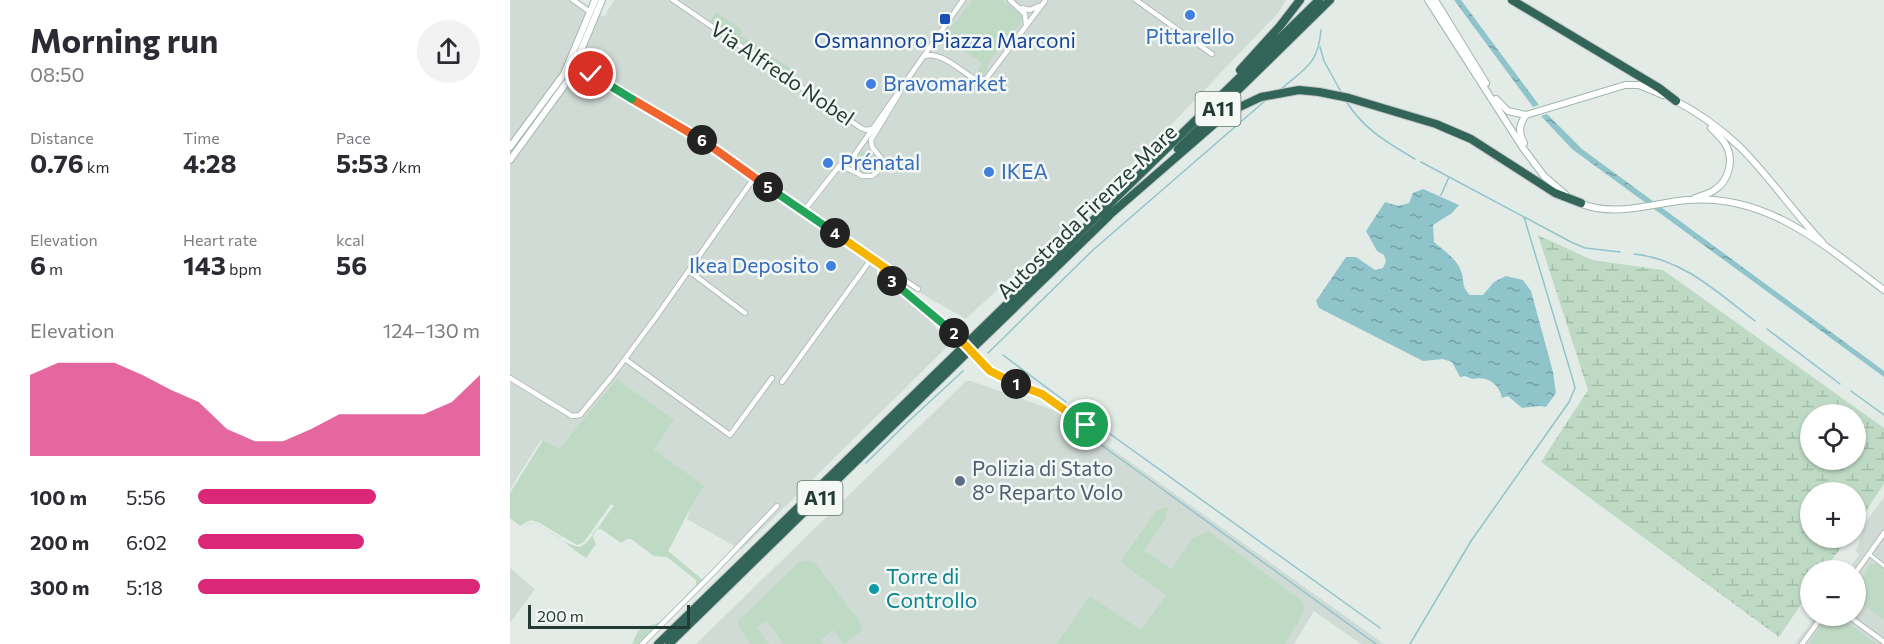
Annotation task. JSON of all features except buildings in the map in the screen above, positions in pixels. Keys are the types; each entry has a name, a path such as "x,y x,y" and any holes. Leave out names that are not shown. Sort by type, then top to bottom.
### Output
{"highway":[{"path":"1199,117 1280,26 1300,0"},
{"name":"Autostrada Firenze-Mare","path":"669,644 1319,0"},
{"name":"Autostrada Firenze-Mare","path":"658,644 1107,218 1330,0"},
{"path":"1512,0 1659,88 1676,101"},
{"path":"1107,218 1218,120 1245,103 1261,97 1299,90 1349,98 1436,124 1471,140 1555,193 1581,203"}],"main road":[{"path":"510,160 562,91 595,0"},
{"path":"510,147 580,55 602,0"},
{"path":"1428,0 1523,148 1552,184 1581,203 1611,210 1636,209 1689,200 1735,202 1763,210 1791,224 1884,290"},
{"path":"1434,0 1500,104 1512,112 1526,115 1618,87 1633,85 1646,87 1676,101 1741,149 1831,251"},
{"path":"1526,115 1520,132 1534,162"},
{"path":"1689,200 1716,189 1729,171 1728,150 1724,142 1702,118"}],"street":[{"path":"573,0 590,12"},
{"name":"Via Alfredo Nobel","path":"673,0 861,128 869,130 873,127"},
{"path":"837,169 846,168 860,175 872,176 880,169 881,158 871,145 873,135 963,0"},
{"path":"1010,0 1025,9 1034,9 1045,0"},
{"path":"925,56 930,54 940,57 973,78 986,79 1045,0"},
{"path":"1136,0 1212,54"},
{"path":"1017,5 1027,16 1025,27"},
{"path":"936,39 934,50 940,57"},
{"path":"580,55 585,69 594,77 706,143 803,212 918,289"},
{"path":"860,175 853,165 858,152 873,127 900,92"},
{"path":"530,121 536,125"},
{"name":"Via Alfredo Nobel","path":"861,128 863,143"},
{"path":"510,147 516,152"},
{"path":"803,212 841,163 867,148 874,150"},
{"path":"510,378 575,416 580,415 625,359 754,178"},
{"path":"782,382 872,258"},
{"path":"887,269 883,273 888,278 939,319 990,371 1042,394 1086,425"},
{"path":"689,271 746,313"},
{"path":"625,359 730,435 772,378"},
{"path":"642,644 777,506"},
{"path":"1865,560 1884,533"},
{"path":"1869,554 1884,566"},
{"path":"1802,644 1815,626"},
{"path":"1862,626 1883,641"}],"shaded area":[{"path":"510,0 580,0 604,17 614,0 1286,0 1278,13 1150,147 966,319 915,290 910,298 950,344 741,550 687,519 692,504 705,486 654,449 559,450 541,440 510,489"},
{"path":"966,381 1062,413 1384,644 1361,644 1314,611 1294,644 696,644"},
{"path":"1884,497 1884,644 1795,644 1808,626 1866,626 1866,560 1855,560 1859,555 1856,551 1857,548 1866,548 1866,522"},
{"path":"510,568 535,589 510,623"}],"green space":[{"path":"972,0 1002,0 1021,14 1023,19 987,66 989,68 985,74 978,76 976,74 982,63 943,37"},
{"path":"716,12 743,30 740,35 797,73 794,76 710,21"},
{"path":"867,151 875,155 879,163 875,171 867,175 859,171 855,163 859,155"},
{"path":"1538,235 1592,260 1663,270 1850,404 1800,404 1800,470 1866,470 1866,415 1884,428 1884,484 1866,511 1866,482 1800,482 1800,548 1840,548 1832,560 1800,560 1800,606 1779,637 1541,462 1588,390"},
{"path":"617,379 674,420 654,449 705,486 668,551 703,580 640,644 632,644 638,631 661,622 696,585 696,580 667,557 654,556 631,539 621,543 601,529 597,529 614,506 611,504 584,542 577,545 538,522 530,520 520,526 510,518 510,493 543,440 559,449"},
{"path":"1168,507 1166,519 1144,550 1171,569 1192,539 1208,531 1304,604 1304,612 1285,644 1056,644 1090,596 1141,630 1166,595 1120,562 1156,511"},
{"path":"592,536 596,544 586,558 561,539 580,547"},
{"path":"808,560 815,563 859,620 862,626 861,631 844,644 833,630 820,640 824,644 784,644 766,621 757,628 769,644 751,644 738,626 738,621 799,562"},
{"path":"1876,562 1884,567 1884,620 1866,606 1866,571 1871,564"},
{"path":"1820,626 1852,626 1876,644 1809,644"}],"water":[{"path":"1454,0 1461,0 1539,105 1533,107"},
{"path":"1547,114 1582,149 1884,371 1884,377 1572,149 1541,116"},
{"path":"1423,189 1459,205 1452,213 1433,225 1434,242 1457,264 1462,274 1464,287 1470,295 1483,295 1494,282 1506,276 1523,280 1531,291 1553,372 1556,393 1546,407 1522,408 1508,396 1502,398 1498,388 1492,382 1460,377 1452,362 1443,359 1423,361 1319,308 1316,301 1346,257 1356,257 1375,270 1383,268 1386,261 1384,255 1377,251 1366,231 1385,202 1398,206 1409,203 1413,193"}],"waterway":[{"path":"1281,89 1309,65 1317,51 1321,30"},
{"path":"1320,47 1324,61 1341,92"},
{"path":"988,353 1093,250 1266,100"},
{"path":"1346,101 1368,127 1415,159"},
{"path":"1421,162 1571,242 1585,248 1620,252"},
{"path":"1441,195 1449,177"},
{"path":"1410,644 1471,541 1569,402 1575,388 1524,217"},
{"path":"1634,254 1668,262 1699,278 1755,321"},
{"path":"1767,329 1840,384"},
{"path":"1003,355 1066,402"},
{"path":"866,463 963,371"},
{"path":"1851,391 1884,415"},
{"path":"1074,408 1380,628"},
{"path":"1087,435 1157,485"},
{"path":"1158,486 1376,644"}],"place":[{"name":"Pittarello","path":"1190,15"},
{"name":"Osmannoro Piazza Marconi","path":"945,19"},
{"name":"Bravomarket","path":"871,84"},
{"name":"Prénatal","path":"828,163"},
{"name":"IKEA","path":"989,172"},
{"name":"Ikea Deposito","path":"831,266"},
{"name":"Polizia di Stato 8° Reparto Volo","path":"960,481"},
{"name":"Torre di Controllo","path":"874,589"}],"route":[{"path":"591,74 706,143 887,269 883,273 888,278 939,319 990,371 1042,394 1086,425"}]}
